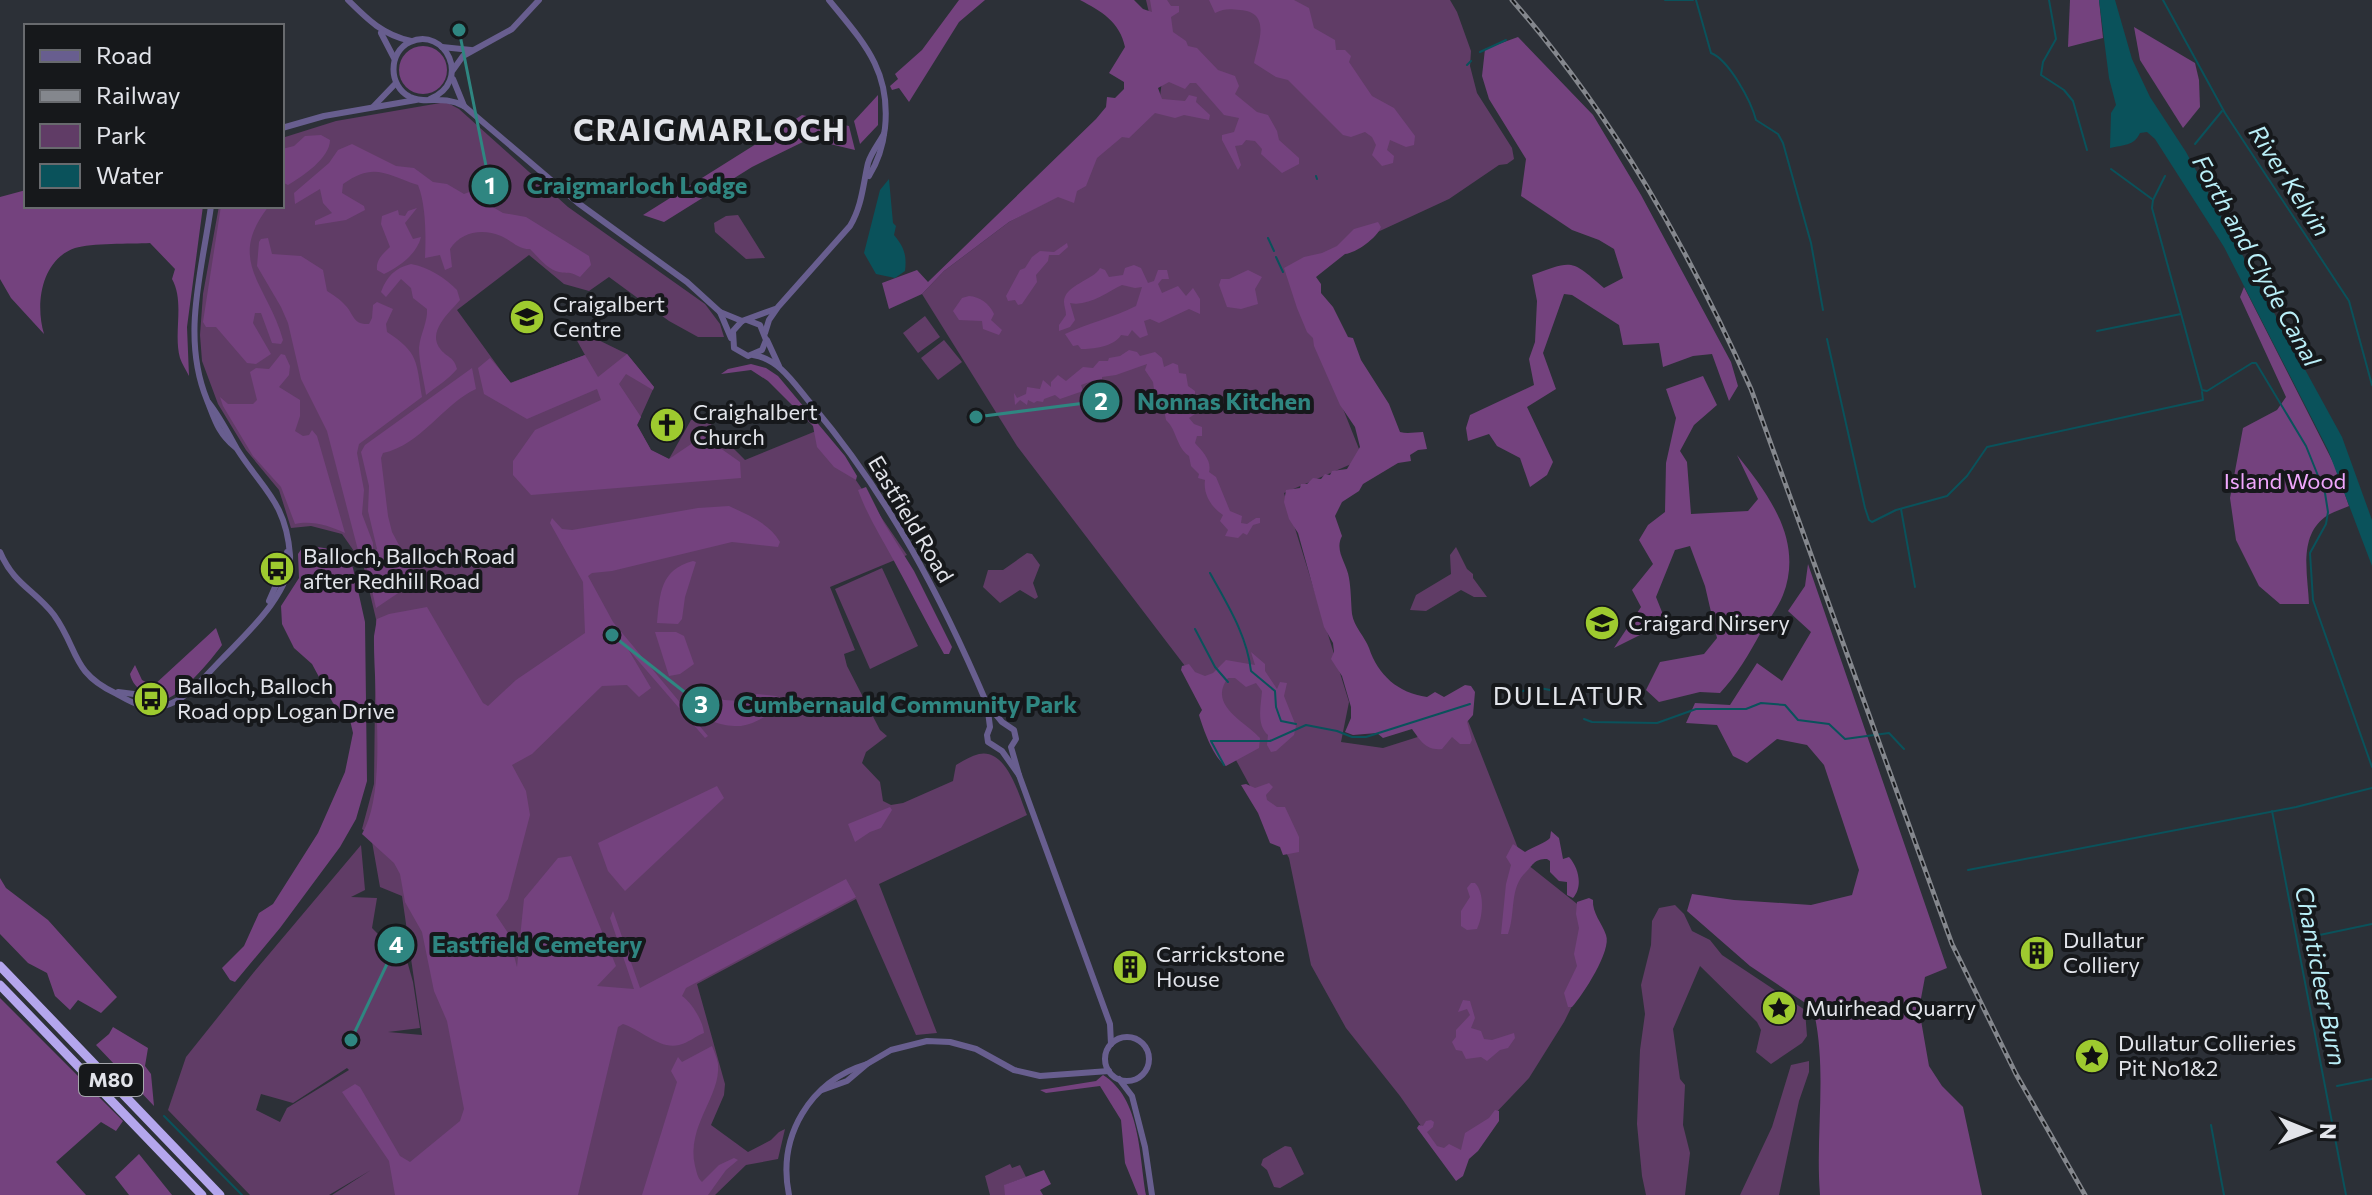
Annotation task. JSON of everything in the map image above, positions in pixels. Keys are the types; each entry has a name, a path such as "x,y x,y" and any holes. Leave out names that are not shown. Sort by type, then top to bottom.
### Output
{"highway":[{"name":"M80","path":"0,966 220,1195"},
{"name":"M80","path":"0,985 202,1195"}],"street":[{"path":"348,0 390,36 411,41 431,41 457,50 474,49"},
{"path":"430,99 447,89 460,59 512,29 539,0"},
{"path":"720,312 738,352 753,355 762,350 769,320 778,307 850,226 857,214 867,180 880,156 887,105 878,66 829,0"},
{"path":"380,30 394,58 396,83 402,91 420,100"},
{"path":"394,58 411,41"},
{"path":"441,47 451,60 452,73 464,106"},
{"path":"370,108 380,102 396,83"},
{"path":"284,127 351,111 420,100 451,99 464,106 551,181 687,282 720,312 756,322 766,335"},
{"path":"0,552 13,577 46,605 55,617 83,670 98,686 134,694 159,706 177,701 189,692 266,612 272,588 283,569 288,544 281,511 238,449 216,426 198,375 193,337 211,208"},
{"path":"731,340 733,331 744,321 778,307"},
{"name":"Eastfield Road","path":"766,335 780,367 845,445 898,522 929,579 987,704 1002,722 1014,730 1016,739 1011,747 1019,775 1110,1024 1111,1044"},
{"name":"Eastfield Road","path":"753,355 766,358 780,367"},
{"name":"Eastfield Road","path":"987,704 988,742 1002,751 1019,775"},
{"path":"990,727 1002,722"},
{"path":"1002,751 1011,747"},
{"path":"1110,1024 1126,1037 1138,1040 1148,1053 1146,1067 1138,1077 1132,1096"},
{"path":"1090,1071 1105,1059 1111,1044 1126,1037"},
{"path":"789,1195 786,1166 792,1135 805,1109 843,1072 907,1045 938,1041 976,1049 1014,1070 1040,1076 1109,1071"},
{"path":"1105,1059 1109,1071 1132,1096 1145,1147 1152,1195"},
{"path":"1119,1079 1138,1077"}],"green space":[{"path":"959,0 985,0 959,22 909,102 899,88 892,90 890,86 898,79 895,74 922,50"},
{"path":"1080,0 1134,0 1143,9 1152,12 1150,0 1167,0 1171,6 1179,6 1179,12 1171,17 1173,32 1188,46 1197,48 1218,70 1235,76 1239,86 1235,94 1257,112 1268,115 1279,140 1299,158 1299,164 1282,173 1261,154 1262,149 1255,141 1246,140 1242,145 1235,146 1241,165 1238,170 1222,135 1234,132 1239,118 1224,115 1196,83 1190,83 1185,89 1169,82 1158,88 1162,99 1185,101 1189,95 1197,97 1196,102 1210,115 1209,120 1155,113 1129,138 1122,137 1097,158 1086,186 1077,191 1074,203 1058,197 1009,222 944,271 922,294 889,309 882,283 917,270 928,282 1096,119 1106,107 1107,97 1115,98 1124,89 1124,82 1109,73 1125,47 1119,31 1102,13"},
{"path":"1146,0 1450,0 1471,51 1470,66 1477,93 1512,148 1514,159 1499,165 1449,199 1289,273 1363,459 1284,493 1349,702 1341,742 1383,748 1468,721 1523,861 1591,915 1601,948 1564,1022 1529,1078 1490,1119 1452,1170 1400,1096 1346,1028 1311,965 1289,858 1185,666 1017,446 922,294 944,271 1009,222 1058,196 1102,151 1159,105 1163,72"},
{"path":"1209,0 1294,0 1309,8 1314,28 1335,40 1336,50 1345,50 1351,56 1349,62 1372,96 1394,108 1415,136 1414,145 1406,147 1390,140 1387,150 1394,156 1393,163 1382,166 1372,155 1376,145 1372,137 1365,132 1351,137 1343,135 1288,80 1276,77 1254,63 1260,38 1260,22 1256,16 1233,9 1215,13"},
{"path":"2070,0 2099,0 2103,38 2068,47"},
{"path":"2134,27 2195,63 2200,107 2183,128 2140,60"},
{"path":"1518,37 1593,115 1641,195 1731,362 1738,386 1729,401 1712,354 1693,356 1663,367 1659,343 1623,345 1619,325 1572,295 1564,294 1543,353 1556,389 1527,407 1553,462 1547,475 1530,487 1520,458 1497,446 1489,434 1468,441 1466,428 1470,415 1534,385 1529,359 1535,342 1537,301 1532,275 1571,265 1604,288 1623,278 1614,249 1572,230 1521,196 1526,159 1489,99 1482,76 1485,49"},
{"path":"423,46 440,53 447,70 440,87 423,94 406,87 399,70 406,53"},
{"path":"878,95 878,125 860,144 854,121"},
{"path":"446,102 459,109 568,207 705,304 720,324 724,337 698,337 669,321 609,277 589,291 564,284 529,255 457,310 510,383 585,355 575,337 584,333 627,354 654,387 637,425 651,450 669,459 691,420 706,416 745,460 821,429 907,555 830,587 855,650 844,654 847,666 880,730 887,736 866,752 862,763 880,782 883,801 891,805 903,803 953,781 956,765 979,754 997,758 1016,786 1027,815 879,884 937,1033 916,1035 856,899 697,984 725,1084 724,1095 711,1125 748,1152 785,1129 778,1159 746,1165 715,1195 332,1195 371,1170 329,1195 250,1195 168,1110 186,1057 361,845 365,890 351,897 377,898 372,928 382,943 404,950 420,1028 388,1032 422,1035 402,896 380,887 371,836 362,829 374,784 376,619 363,564 342,534 311,526 291,528 279,490 246,450 218,404 202,361 203,294 219,208 284,208 284,137 336,121","holes":["347,1068 349,1070 287,1108 280,1122 256,1110 261,1094 293,1103"]},
{"path":"802,115 849,126 855,150 809,139 752,167 664,222 643,215"},
{"path":"321,135 330,140 329,147 321,160 288,185 284,183 284,148 294,146 305,136"},
{"path":"352,144 396,166 414,168 433,182 447,184 464,194 472,191 503,213 526,217 589,256 591,265 580,277 555,271 530,249 494,234 479,232 466,235 455,243 450,249 452,267 445,270 440,255 425,258 424,211 418,185 380,172 363,173 343,184 342,193 364,206 365,210 346,220 315,225 315,221 332,213 323,203 320,189 295,204 294,193 329,163 338,150"},
{"path":"24,191 24,208 203,208 187,327 189,376 178,348 178,298 172,279 175,269 150,243 91,245 64,254 55,262 43,284 40,310 44,334 11,298 0,279 0,197"},
{"path":"221,208 268,208 256,225 250,258 283,340 281,344 272,343 261,313 255,313 253,323 271,354 256,364 247,363 216,327 206,327 203,322"},
{"path":"417,208 405,223 413,239 421,237 416,249 396,268 384,274 377,270 378,263 390,247 381,224 382,216 398,210 399,215 405,216 408,211"},
{"path":"738,215 765,258 746,259 715,232 714,223 726,216"},
{"path":"1378,222 1381,227 1371,240 1345,254 1316,277 1321,284 1321,293 1333,307 1348,337 1353,338 1361,360 1389,404 1400,432 1423,432 1427,449 1418,450 1410,455 1411,461 1398,463 1363,484 1359,491 1342,502 1335,516 1342,536 1339,547 1349,578 1353,619 1384,674 1398,687 1427,697 1435,692 1444,697 1465,685 1471,686 1475,692 1473,715 1467,722 1472,740 1470,744 1460,744 1452,737 1442,749 1428,746 1412,729 1383,738 1377,733 1353,735 1345,732 1351,718 1351,707 1342,676 1331,659 1333,643 1324,627 1298,533 1289,519 1284,502 1286,490 1300,488 1301,484 1307,484 1313,478 1321,479 1332,471 1347,469 1360,447 1355,427 1340,405 1313,338 1307,332 1284,268 1304,257 1337,246 1354,229"},
{"path":"268,238 272,254 301,256 323,270 327,291 347,307 359,323 369,324 373,305 377,302 393,309 386,324 387,332 411,352 417,366 422,397 359,444 357,453 364,490 362,514 373,549 359,554 327,431 301,379 288,323 257,266 259,242"},
{"path":"1067,243 1068,247 1059,255 1049,255 1048,261 1036,275 1037,282 1022,304 1018,305 1015,300 1008,301 1006,296 1020,270 1032,257 1040,251 1054,252"},
{"path":"411,264 442,277 457,290 460,300 441,323 436,336 441,350 457,369 426,395 419,348 427,309 413,298 411,288 401,279 386,297 381,292 392,274"},
{"path":"1134,265 1141,268 1148,283 1154,281 1158,270 1167,270 1169,279 1162,279 1158,284 1162,293 1178,286 1186,296 1193,288 1200,299 1200,314 1189,309 1159,323 1150,319 1144,321 1148,335 1140,338 1132,330 1128,336 1121,335 1102,346 1081,349 1078,345 1073,346 1065,334 1136,306 1142,287 1122,285 1090,301 1070,303 1075,320 1070,327 1059,331 1059,325 1066,315 1065,296 1100,268 1109,277 1123,275 1125,268"},
{"path":"1248,270 1262,277 1255,289 1258,304 1241,309 1227,307 1219,285 1221,279 1229,279"},
{"name":"Island Wood","path":"2244,287 2335,466 2349,506 2325,517 2311,535 2306,558 2309,604 2280,604 2259,586 2236,540 2230,498 2243,428 2277,410 2286,397 2240,297"},
{"path":"962,298 980,299 990,307 994,314 991,320 1002,330 999,335 983,329 982,321 959,320 953,311"},
{"path":"925,316 940,337 918,353 903,333"},
{"path":"944,340 962,362 938,380 921,358"},
{"path":"1129,350 1140,356 1155,352 1162,358 1164,367 1173,363 1178,365 1179,373 1186,374 1188,386 1195,391 1195,406 1200,410 1199,414 1189,418 1202,427 1202,436 1197,436 1195,443 1208,460 1209,472 1216,477 1230,511 1242,516 1241,523 1247,524 1260,518 1260,523 1253,525 1247,535 1243,533 1238,538 1225,536 1228,530 1220,521 1223,515 1209,500 1205,480 1198,478 1199,474 1191,466 1189,456 1181,448 1166,420 1164,409 1156,403 1153,382 1145,370 1147,364 1102,377 1116,388 1112,392 1113,397 1106,398 1097,393 1092,381 1081,385 1083,391 1060,399 1055,395 1043,402 1028,400 1027,405 1020,400 1015,405 1014,393 1017,398 1026,394 1027,387 1040,389 1043,380 1051,387 1051,382 1058,375 1066,381 1083,367 1093,368 1099,361 1108,361"},
{"path":"281,354 285,355 290,366 289,375 279,387 300,400 300,416 295,431 303,436 309,435 312,430 317,436 345,533 321,524 295,524 281,487 253,456 223,406 220,397 228,404 253,404 257,400 250,372 256,368 269,369"},
{"path":"627,354 654,387 653,390 626,374 619,384 641,417 637,425 651,450 669,459 703,436 740,462 741,478 531,495 513,475 513,461 535,430 601,400 597,389 527,419 484,394 478,368 490,358 511,383 585,355 598,377"},
{"path":"751,364 766,368 778,376 845,456 857,476 856,480 834,467 817,447 813,426 768,381 751,370 721,374 728,369"},
{"path":"472,368 476,389 453,404 409,442 383,453 381,458 392,532 407,560 413,583 376,608 365,560 377,549 368,511 369,486 361,452 365,445"},
{"path":"1703,376 1717,405 1694,425 1680,451 1687,462 1691,514 1748,511 1758,499 1737,455 1761,486 1780,520 1789,556 1788,575 1778,605 1742,664 1720,693 1700,692 1659,702 1646,690 1660,662 1704,654 1717,638 1705,586 1690,546 1675,550 1656,597 1666,622 1614,648 1641,607 1632,590 1653,564 1639,540 1648,525 1665,512 1666,463 1676,418 1666,389"},
{"path":"866,487 914,571 952,647 949,654 944,654 870,518 858,490"},
{"path":"729,506 758,520 770,530 780,542 778,547 732,542 588,576 613,622 708,736 705,738 628,649 651,688 639,697 627,685 602,686 532,754 512,765 526,791 530,815 508,899 496,915 508,933 517,967 524,899 558,858 571,856 616,966 597,986 634,989 610,918 613,911 640,988 846,879 856,897 686,988 682,996 702,1023 704,1033 672,1046 657,1042 623,1024 618,1027 578,1195 395,1195 389,1161 342,1092 355,1084 360,1087 400,1156 410,1162 460,1121 464,1109 447,1021 434,991 422,932 405,902 400,874 394,863 362,834 370,815 377,766 374,636 377,619 427,607 483,703 488,706 516,680 585,633 583,582 550,523 552,518 562,529 572,530 698,508"},
{"path":"311,546 337,550 347,557 353,568 365,622 367,781 356,819 340,847 235,982 222,968 244,946 259,913 273,904 318,833 345,772 353,733 350,720 333,703 312,664 294,648 282,624 281,606 299,578 298,554 302,548"},
{"path":"1456,547 1487,597 1474,597 1461,590 1426,611 1410,610 1416,595 1451,574 1450,555"},
{"path":"1027,553 1032,554 1040,565 1033,583 1038,597 1035,599 1020,590 1000,603 983,587 988,570 1003,570"},
{"path":"696,562 682,619 678,624 657,623 661,593 668,577 674,570"},
{"path":"1808,564 1947,968 1925,977 1919,1009 1929,1066 1942,1086 1963,1107 1982,1195 1820,1195 1820,1055 1813,1008 1750,966 1687,911 1692,894 1811,905 1852,895 1859,870 1824,765 1807,745 1777,739 1747,763 1733,756 1717,725 1686,723 1695,703 1730,705 1757,663 1782,681 1811,632 1788,611 1805,586"},
{"path":"882,568 918,646 870,669 835,589"},
{"path":"216,628 222,645 178,693 162,700 151,697 134,683 130,674 135,665 142,680 153,686"},
{"path":"655,632 676,632 684,636 694,664 680,674 669,676"},
{"path":"1251,652 1265,664 1265,671 1277,689 1280,682 1287,683 1284,696 1296,726 1294,735 1271,752 1261,720 1262,691 1256,683 1246,687 1235,678 1228,678 1222,697 1225,705 1260,738 1259,748 1226,766 1210,743 1199,715 1202,710 1181,670 1182,666 1189,664 1195,672 1205,676 1213,673 1226,660 1255,665"},
{"path":"757,694 776,696 789,702 760,720 741,726 715,722 703,716 695,706 711,695 741,701"},
{"path":"1269,783 1273,787 1266,795 1267,800 1277,807 1285,807 1299,837 1299,852 1283,855 1280,847 1270,843 1258,813 1241,785 1255,788"},
{"path":"717,786 724,798 625,891 608,871 598,843"},
{"path":"890,807 892,810 881,828 855,842 848,824"},
{"path":"1551,831 1559,838 1563,859 1569,857 1575,866 1579,883 1576,894 1573,898 1567,895 1567,882 1559,881 1550,872 1550,861 1537,861 1517,885 1508,934 1501,934 1511,865 1506,857 1513,844 1525,852 1548,840"},
{"path":"0,878 6,888 48,920 117,997 101,1013 78,1000 70,1010 55,996 47,973 28,963 0,934"},
{"path":"1471,883 1478,887 1482,912 1477,929 1467,930 1461,926 1461,911 1470,897 1467,888"},
{"path":"1589,898 1593,900 1607,942 1589,983 1572,1007 1568,1007 1564,993 1577,966 1574,954 1579,928 1577,902"},
{"path":"1675,905 1684,914 1692,931 1710,940 1722,955 1805,1010 1807,1036 1802,1043 1771,1064 1756,1052 1761,1030 1757,1022 1700,966 1673,1029 1680,1079 1685,1085 1683,1125 1690,1153 1685,1195 1646,1195 1637,1124 1645,1014 1641,985 1651,945 1652,921 1659,908"},
{"path":"0,998 123,1121 116,1131 101,1122 56,1162 86,1195 0,1195"},
{"path":"1463,1000 1470,1001 1475,1018 1471,1028 1481,1031 1484,1039 1492,1040 1514,1033 1515,1038 1508,1048 1500,1050 1487,1061 1481,1057 1466,1059 1462,1051 1456,1050 1452,1042 1456,1030 1470,1015 1467,1009 1458,1012"},
{"path":"113,1027 148,1048 145,1066 151,1074 154,1106 96,1045"},
{"path":"712,1046 718,1076 695,1137 698,1177 702,1182 719,1165 734,1158 738,1160 726,1170 708,1195 642,1195 677,1082 671,1071 678,1057 682,1062"},
{"path":"1809,1061 1809,1072 1799,1101 1779,1195 1740,1195 1772,1127 1791,1065"},
{"path":"1103,1075 1125,1098 1131,1113 1146,1195 1138,1195 1125,1163 1121,1120 1100,1086 1046,1093 1040,1090 1096,1081"},
{"path":"1495,1110 1499,1111 1499,1121 1469,1159 1463,1176 1456,1181 1417,1128 1431,1120 1433,1127 1427,1132 1437,1146 1444,1148 1449,1144 1461,1150 1465,1133 1489,1118"},
{"path":"1285,1146 1291,1147 1304,1174 1280,1188 1274,1187 1267,1170 1261,1165 1263,1159"},
{"path":"139,1154 172,1195 129,1195 115,1177"},
{"path":"1010,1164 1012,1168 1020,1165 1026,1177 1005,1185 1005,1195 990,1195 985,1176"},
{"path":"1044,1170 1051,1184 1040,1190 1043,1195 1005,1195 1004,1185"}],"water":[{"path":"2099,0 2115,0 2132,59 2150,97 2186,152 2342,437 2372,520 2372,566 2328,450 2224,247 2155,139 2147,132 2140,133 2131,143 2110,148 2111,113 2116,105 2109,78"},
{"path":"889,179 893,223 896,226 894,235 906,260 905,271 895,278 876,274 864,253 880,190"}],"waterway":[{"path":"1665,0 1693,0"},
{"path":"1696,0 1711,53 1725,64 1738,82 1756,120 1778,134 1783,143 1811,243 1823,310"},
{"path":"2049,0 2056,39 2043,62 2041,75 2064,90 2073,101 2087,150"},
{"name":"River Kelvin","path":"2163,0 2225,113 2349,301 2372,385"},
{"path":"1480,52 1506,40"},
{"path":"1467,65 1471,61"},
{"path":"2195,144 2222,111"},
{"path":"2111,169 2152,199"},
{"path":"2165,176 2152,208 2202,390 2207,391 2256,363 2306,446 2325,493 2326,524 2310,553 2313,600 2372,767"},
{"path":"1268,238 1274,251"},
{"path":"1276,257 1283,272"},
{"path":"2097,331 2181,314"},
{"path":"1827,339 1865,508 1872,522 1896,510 1947,496 1967,476 1987,447 2203,400 2202,392"},
{"path":"1901,509 1915,587"},
{"name":"Chanticleer Burn","path":"1210,573 1241,632 1251,671 1275,691 1281,721 1296,724"},
{"path":"1195,629 1215,667 1228,682"},
{"name":"Chanticleer Burn","path":"1520,692 1535,687 1555,691"},
{"name":"Chanticleer Burn","path":"1584,719 1592,722 1657,723 1696,709 1746,709 1761,703 1785,705 1798,720 1829,724 1845,739 1889,733 1904,749"},
{"name":"Chanticleer Burn","path":"1224,765 1211,741 1270,741 1306,725 1352,737 1366,737 1470,704"},
{"name":"Chanticleer Burn","path":"1968,870 2296,807 2372,788"},
{"name":"Chanticleer Burn","path":"2272,811 2346,1195"},
{"path":"2310,937 2372,924"},
{"path":"2337,1086 2372,1079"},
{"path":"164,1116 242,1195"},
{"path":"2211,1125 2224,1195"}],"railway":[{"path":"1512,0 1584,90 1616,137 1675,235 1727,337 1751,389 1952,944 2016,1074 2085,1195"}],"place":[{"name":"Craigmarloch Lodge","path":"459,30"},
{"name":"Craigalbert Centre","path":"527,317"},
{"name":"Nonnas Kitchen","path":"976,417"},
{"name":"Craighalbert Church","path":"667,425"},
{"name":"Balloch, Balloch Road after Redhill Road","path":"277,569"},
{"name":"Craigard Nirsery","path":"1602,623"},
{"name":"Cumbernauld Community Park","path":"612,635"},
{"name":"Balloch, Balloch Road opp Logan Drive","path":"151,699"},
{"name":"Dullatur Colliery","path":"2037,953"},
{"name":"Carrickstone House","path":"1130,967"},
{"name":"Muirhead Quarry","path":"1779,1008"},
{"name":"Eastfield Cemetery","path":"351,1040"},
{"name":"Dullatur Collieries Pit No1&2","path":"2092,1056"}],"district":[{"name":"CRAIGMARLOCH","path":"710,131"},
{"name":"DULLATUR","path":"1569,696"}],"water label":[{"name":"Forth and Clyde Canal","path":"2256,261"}]}
